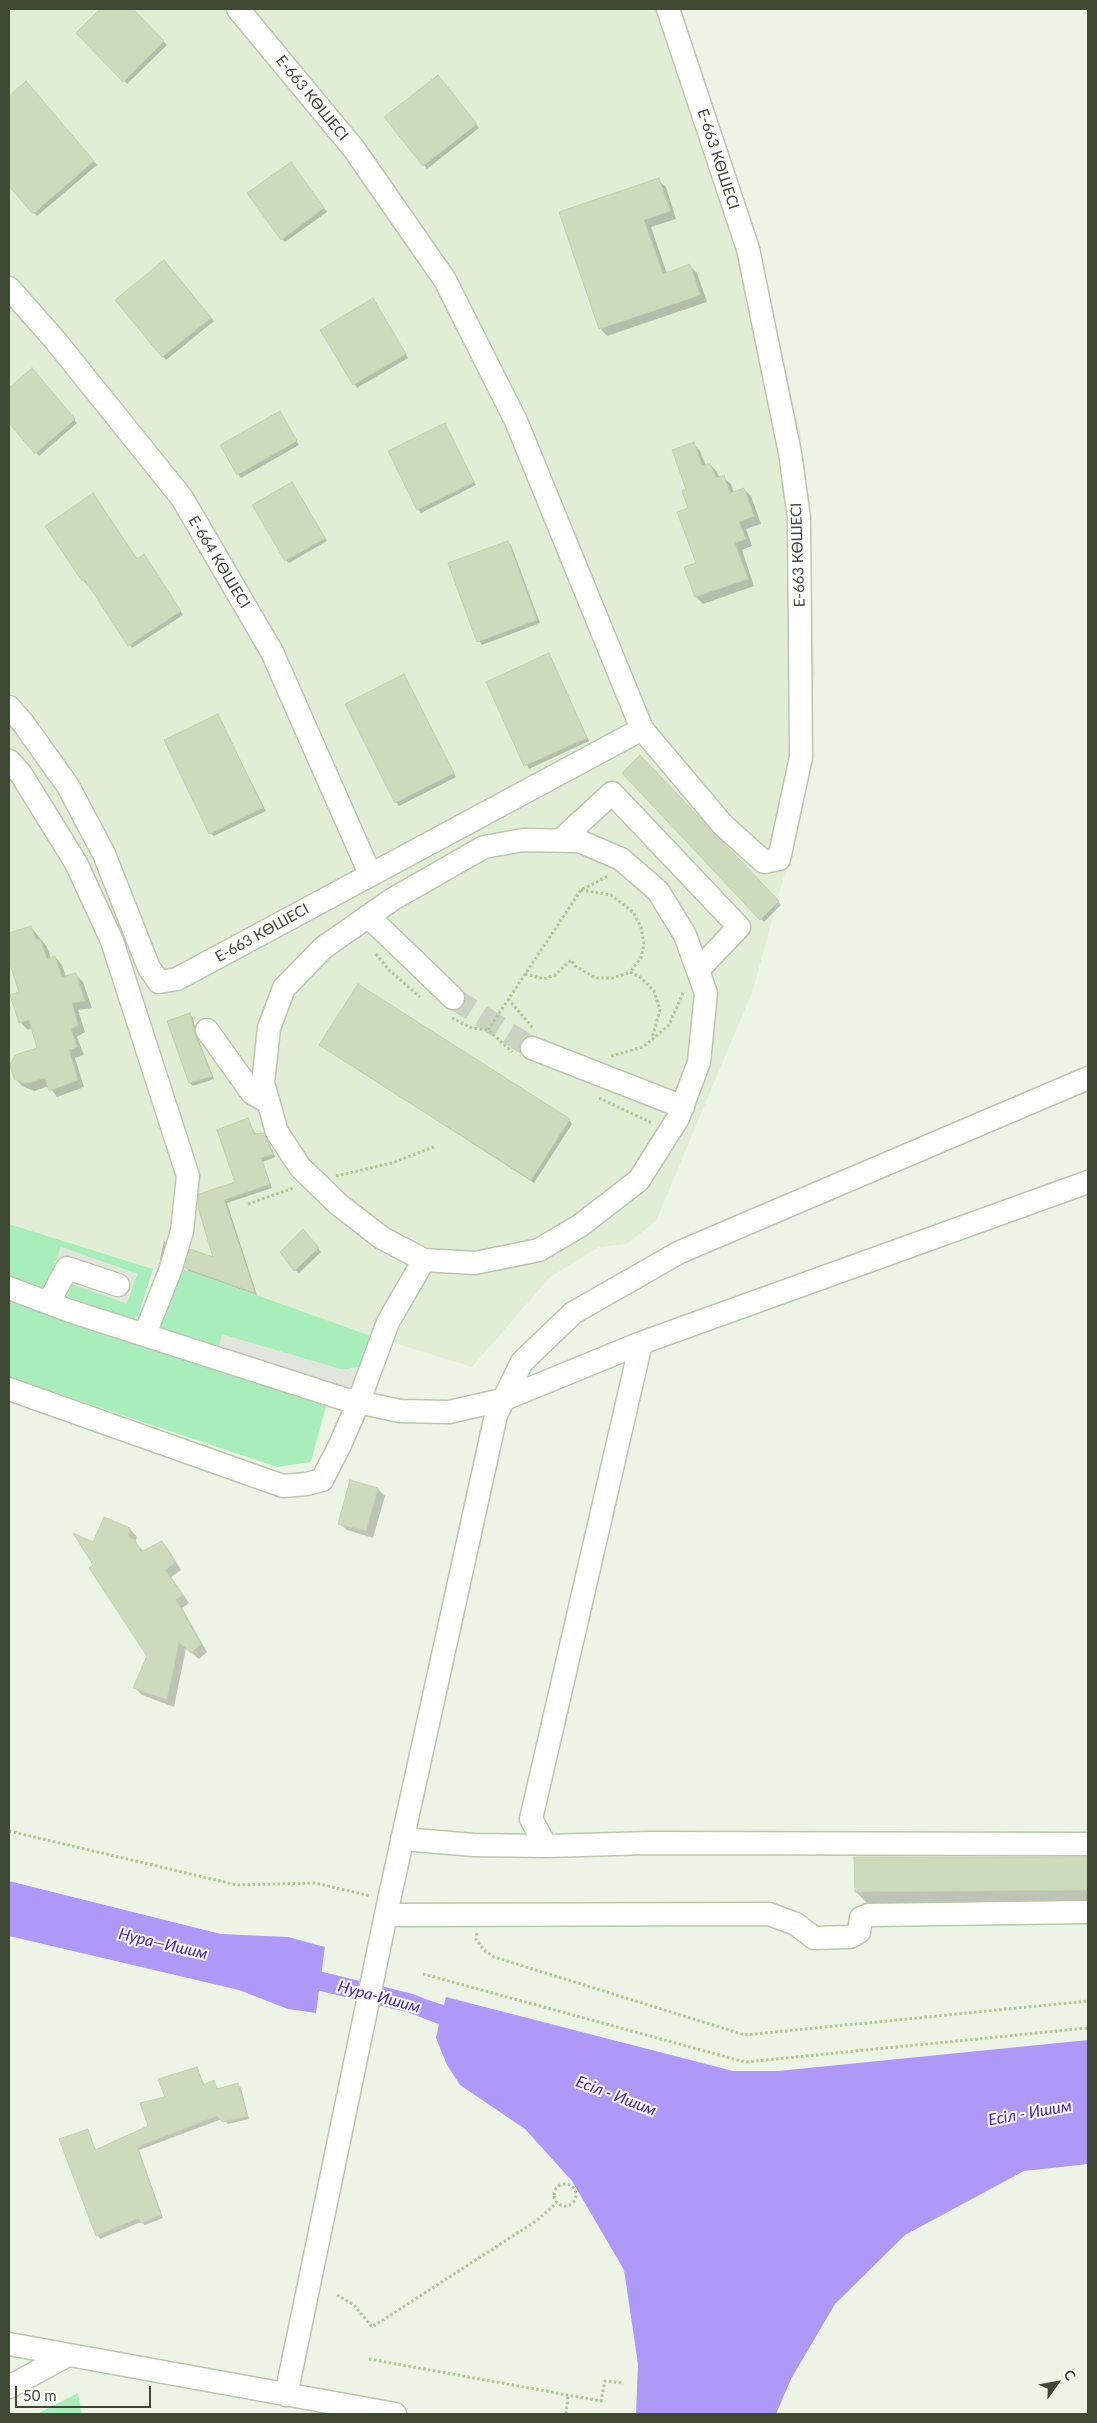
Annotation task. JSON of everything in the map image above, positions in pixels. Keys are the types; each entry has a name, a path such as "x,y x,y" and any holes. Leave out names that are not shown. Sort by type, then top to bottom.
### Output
{"street":[{"name":"Е-663 КӨШЕСІ","path":"238,9 354,149 445,280 516,421 642,729 723,825 764,862 779,859 801,757 799,518 790,452 748,249 668,9"},
{"name":"Е-664 КӨШЕСІ","path":"9,288 55,340 182,498 272,652 370,874"},
{"name":"Е-663 КӨШЕСІ","path":"9,707 23,723 68,786 104,854 149,968 158,982 177,979 642,729"},
{"path":"9,761 21,774 76,863 112,941 188,1176 182,1231 170,1271 145,1334"},
{"path":"561,840 612,793 739,927 697,967"},
{"path":"523,840 578,841 621,859 636,872 658,891 686,934 706,993 699,1062 683,1107 639,1180 582,1225 539,1250 475,1263 424,1260 382,1238 338,1204 300,1167 277,1132 263,1082 268,1028 284,988 323,948 393,899 484,847 523,840"},
{"path":"361,922 450,1007"},
{"path":"207,1030 252,1093 268,1102"},
{"path":"530,1046 683,1107"},
{"path":"286,2395 387,1908 496,1415 522,1362 573,1313 680,1252 1088,1078"},
{"path":"9,1288 70,1311 344,1399 400,1410 449,1412 502,1400 641,1343 1088,1182"},
{"path":"9,1389 283,1486 307,1484 322,1480 359,1401 388,1322 424,1260"},
{"path":"49,1302 67,1268 118,1285"},
{"path":"546,1846 531,1819 641,1343"},
{"path":"402,1839 474,1845 546,1846 650,1843 1088,1844"},
{"path":"387,1908 479,1914 769,1914 796,1924 814,1938 850,1937 859,1932 861,1918 868,1915 1088,1912"},
{"path":"9,2344 396,2414"},
{"path":"9,2386 68,2355"}],"path":[{"path":"488,1030 582,890 608,876 636,872"},
{"path":"525,974 544,979 555,975 572,960 575,966 596,978 614,978 630,972 641,958 644,944 641,927 633,912 611,896 582,890"},
{"path":"361,922 390,970 425,1001"},
{"path":"603,1057 620,1055 643,1047 669,1025 697,967"},
{"path":"630,972 640,977 654,990 660,1010 650,1040"},
{"path":"450,1007 472,1028 488,1030 530,1046 534,1029 508,999"},
{"path":"592,1094 670,1131"},
{"path":"248,1204 314,1181 392,1163 436,1146"},
{"path":"9,1831 237,1885 314,1883 387,1908"},
{"path":"479,1914 476,1939 484,1950 494,1957 745,2035 1088,2002"},
{"path":"423,1974 745,2062 1088,2028"},
{"path":"562,2184 573,2187 576,2198 572,2204 565,2206 557,2203 554,2195 556,2188 562,2184"},
{"path":"337,2295 354,2305 372,2327 536,2221 557,2203"},
{"path":"369,2359 601,2401 605,2381 624,2384"},
{"path":"566,2414 568,2396"}],"shaded area":[{"path":"9,9 678,9 757,253 801,435 815,673 788,861 753,990 656,1221 627,1244 599,1247 550,1277 472,1367 9,1224"},
{"path":"61,1247 137,1274 127,1303 50,1277"},
{"path":"222,1334 343,1370 359,1367 350,1394 218,1351"}],"green space":[{"path":"9,1224 153,1269 138,1316 128,1321 144,1327 63,1300 72,1284 126,1303 137,1274 61,1247 50,1277 40,1293 9,1283"},
{"path":"172,1265 371,1336 359,1367 343,1370 222,1335 218,1351 152,1330"},
{"path":"9,1298 328,1398 311,1462 277,1467 9,1377"},
{"path":"78,2393 82,2414 37,2414"}],"water":[{"name":"Нура—Ишим","path":"9,1881 221,1934 288,1937 325,1947 316,2013 288,2009 239,1990 9,1936"},
{"name":"Есіл - Ишим","path":"412,1996 444,2005 446,1997 733,2071 778,2071 1088,2040 1088,2164 1024,2171 905,2235 835,2304 791,2379 776,2414 636,2414 638,2364 624,2270 572,2181 525,2129 460,2085 447,2065 436,2038 441,2015 409,2009"}],"building":[{"path":"100,9 133,9 164,41 123,82 76,33"},
{"path":"438,75 477,124 423,166 384,117"},
{"path":"26,81 94,161 33,214 9,186 9,96"},
{"path":"291,162 324,208 281,240 247,193"},
{"path":"659,178 670,211 644,220 663,274 690,264 700,295 599,329 559,212"},
{"path":"164,260 211,318 162,357 115,300"},
{"path":"373,298 406,354 353,385 320,330"},
{"path":"32,368 75,419 35,454 9,423 9,388"},
{"path":"280,411 297,441 237,475 220,445"},
{"path":"445,423 474,482 417,510 388,451"},
{"path":"694,442 702,466 710,463 716,478 724,475 730,493 744,488 754,516 739,522 746,539 735,543 748,579 695,597 684,567 696,563 677,512 688,508 682,491 686,489 672,450"},
{"path":"292,482 325,538 285,561 252,505"},
{"path":"93,493 137,559 144,554 181,611 128,646 85,580 82,581 45,526"},
{"path":"508,541 537,620 477,642 448,563"},
{"path":"549,653 587,738 524,766 486,682"},
{"path":"404,674 454,773 395,803 345,704"},
{"path":"218,714 263,808 209,834 164,740"},
{"path":"640,755 779,901 760,920 622,773"},
{"path":"31,926 36,940 40,939 47,959 55,956 62,977 76,973 85,1001 72,1003 78,1025 71,1029 77,1047 69,1050 78,1080 49,1091 45,1078 26,1084 14,1079 10,1065 15,1055 37,1048 29,1020 19,1023 10,995 19,992 9,961 9,933"},
{"path":"358,984 570,1119 531,1180 319,1045"},
{"path":"190,1013 194,1032 212,1076 189,1083 167,1021"},
{"path":"248,1118 254,1134 264,1133 273,1154 261,1158 270,1184 224,1200 255,1293 185,1268 190,1249 213,1257 198,1207 199,1194 235,1182 217,1130"},
{"path":"303,1229 319,1248 294,1271 280,1252"},
{"path":"350,1480 378,1488 366,1531 338,1524"},
{"path":"104,1517 130,1528 128,1537 135,1540 141,1552 162,1541 175,1562 165,1570 183,1595 176,1600 201,1644 191,1653 179,1642 167,1700 133,1688 147,1656 89,1568 93,1565 73,1533 93,1542"},
{"path":"854,1857 1088,1857 1088,1890 855,1892"},
{"path":"197,2067 203,2085 214,2080 217,2089 238,2083 247,2116 223,2122 217,2116 137,2147 161,2215 141,2223 139,2218 96,2236 59,2139 88,2129 95,2150 148,2126 140,2103 165,2097 158,2079"}],"waterway":[{"name":"Нура-Ишим","path":"295,1975 410,2003 441,2015"}],"tunnel":[{"path":"453,998 532,1048"}]}
